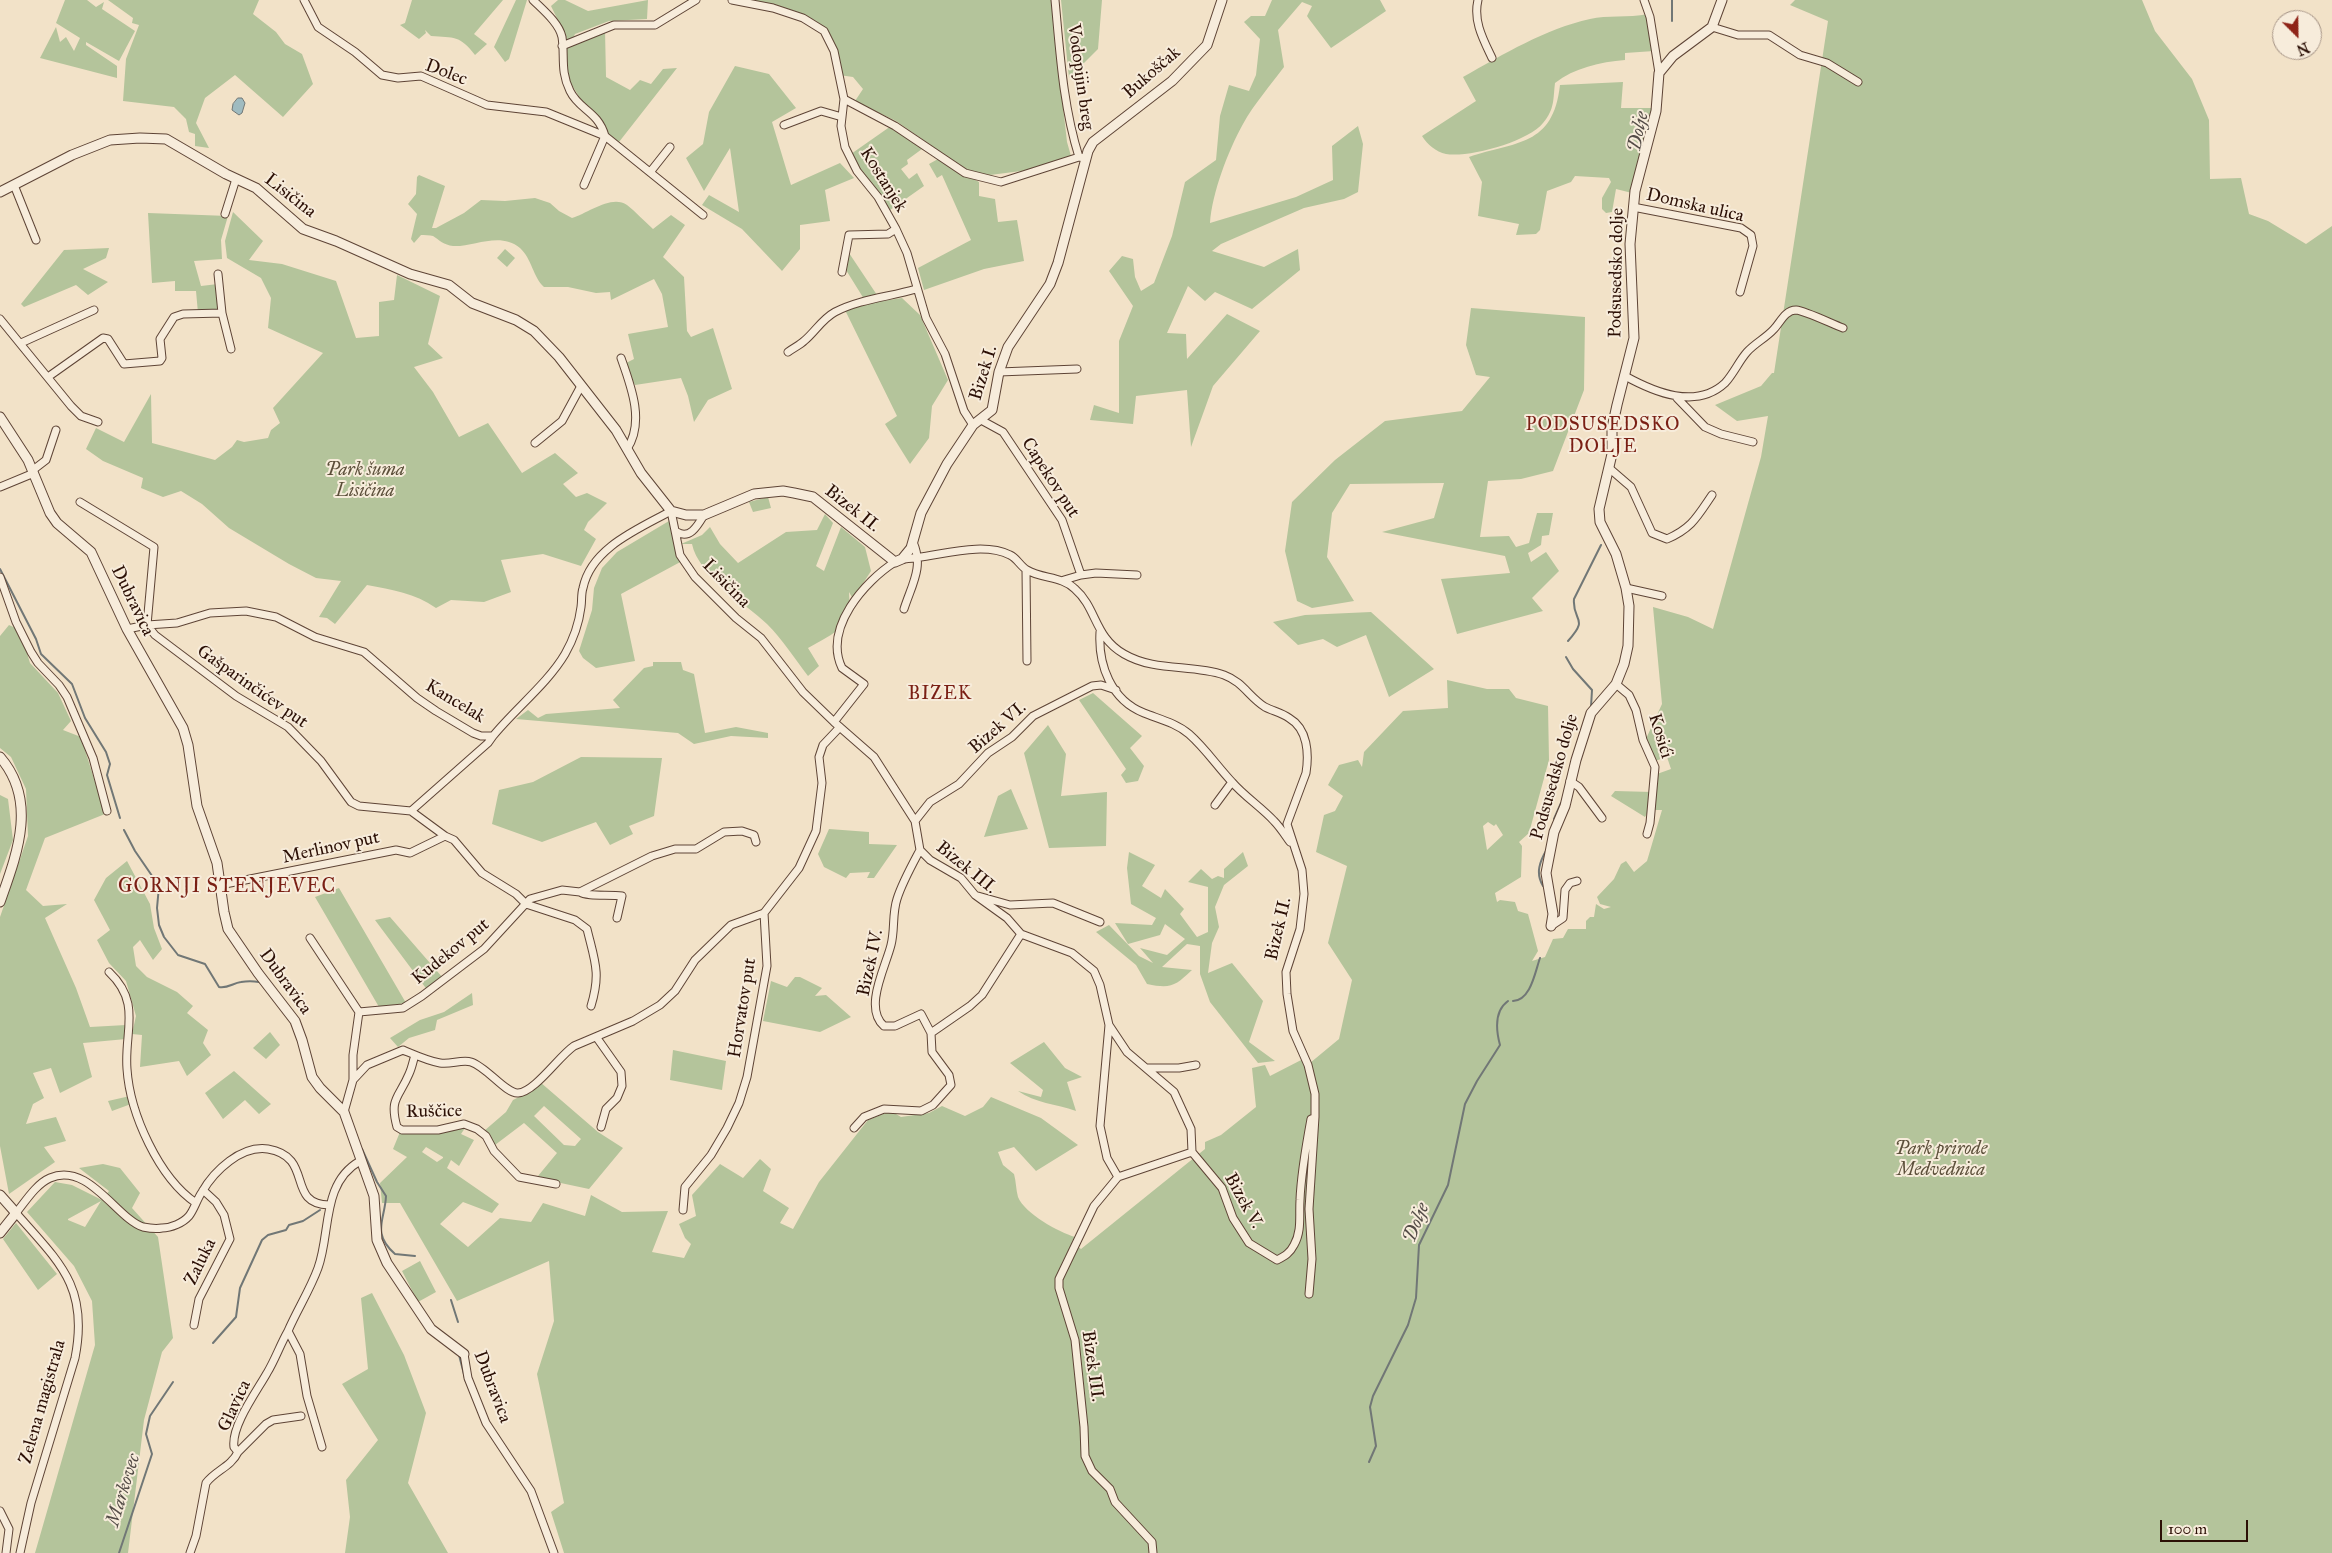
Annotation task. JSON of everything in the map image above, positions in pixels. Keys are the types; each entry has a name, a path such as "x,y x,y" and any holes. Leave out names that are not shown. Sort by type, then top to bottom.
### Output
{"street":[{"name":"Dolec","path":"304,0 318,28 355,52 382,75 398,78 420,76 486,105 546,112 605,136 651,171 703,215"},
{"path":"533,0 556,25 562,36 562,66 570,92 599,120 605,136 584,185"},
{"path":"562,46 614,25 655,26 696,0"},
{"name":"Kostanjek","path":"732,0 773,8 803,18 824,31 834,51 844,99 840,126 845,147 857,171 878,197 908,253 916,289 926,318 945,354 964,411 977,422"},
{"name":"Vodopijin breg","path":"1055,0 1065,99 1071,132 1082,157"},
{"name":"Bukoščak","path":"1082,157 1093,142 1172,81 1207,44 1222,0"},
{"path":"1478,0 1475,12 1480,31 1492,58"},
{"path":"1644,0 1650,17 1659,73"},
{"path":"1659,73 1673,56 1712,27 1722,0"},
{"path":"1712,27 1738,35 1769,34 1800,54 1826,63 1858,82"},
{"name":"Podsusedsko dolje","path":"1551,926 1554,914 1546,873 1554,832 1565,806 1570,781 1591,713 1616,684 1624,664 1628,646 1629,606 1626,588 1616,554 1600,522 1599,509 1612,454 1612,428 1634,338 1630,244 1633,207 1635,191 1656,111 1659,73"},
{"path":"844,99 895,126 965,173 1001,182 1082,157"},
{"path":"784,125 822,111 842,117"},
{"name":"Lisičina","path":"0,192 95,145 110,140 166,139 236,179 256,188 304,229 410,274 449,285 472,303 521,322 547,343 616,430 641,473 671,511 677,532 676,540 680,555 695,577 736,618 761,638 803,692 837,725"},
{"path":"651,171 670,148"},
{"name":"Bizek I.","path":"899,561 911,548 921,513 947,464 977,422 992,410 1000,372 1008,347 1050,284 1058,263 1074,205 1082,157"},
{"path":"225,214 236,179"},
{"path":"14,185 36,240"},
{"name":"Domska ulica","path":"1633,207 1741,228 1751,235 1753,246 1740,292"},
{"name":"Kostanjek","path":"842,272 849,235 888,234 896,229"},
{"path":"218,274 222,313 231,349"},
{"path":"788,352 805,341 833,313 859,302 892,297 916,289"},
{"path":"21,343 94,310"},
{"path":"1625,376 1646,388 1677,398 1703,394 1723,384 1737,369 1746,352 1773,330 1786,313 1796,310 1843,328"},
{"path":"48,377 104,338 108,339 124,364 160,360 162,358 160,339 174,317 183,314 222,313"},
{"path":"0,319 81,416 98,422"},
{"path":"621,358 632,388 636,431 627,449"},
{"path":"1000,372 1077,369"},
{"path":"535,443 562,421 581,386"},
{"path":"1677,398 1705,427 1721,434 1753,442"},
{"name":"Dubravica","path":"0,417 21,447 50,513 57,523 91,552 127,629 183,728 188,745 199,816 217,863 225,918 231,934 294,1021 301,1035 312,1077 320,1088 344,1112 360,1162 374,1196 377,1240 387,1264 431,1329 464,1354 468,1378 486,1423 531,1491 554,1553"},
{"name":"Capekov put","path":"977,422 1003,432 1062,520 1081,575"},
{"path":"0,488 33,471 46,460 56,430"},
{"path":"1609,468 1631,487 1652,533 1667,539 1685,531 1698,517 1712,495"},
{"name":"Bizek II.","path":"671,511 686,515 704,515 754,494 783,491 804,495 812,497 899,561"},
{"path":"80,502 154,547 147,625"},
{"name":"Kancelak","path":"127,629 147,625 177,623 210,613 246,611 276,617 315,637 364,652 417,698 436,711 473,733 481,736 493,736 518,706 554,670 566,652 577,624 586,578 596,560 636,530 671,511"},
{"name":"Bizek II.","path":"677,532 684,535 689,534 704,515"},
{"path":"904,609 919,559 913,542"},
{"path":"353,1080 367,1065 403,1050 441,1064 470,1061 491,1074 508,1091 519,1093 532,1087 566,1052 634,1021 660,1005 675,991 696,960 712,942 731,926 764,913 799,868 816,831 822,783 819,757 823,745 864,684 846,671 840,664 838,642 842,625 848,612 867,584 878,573 899,561 986,548 1011,555 1026,570 1054,580 1064,580 1096,572 1137,575"},
{"path":"1026,570 1027,661"},
{"path":"0,577 16,622 31,652 67,697 93,758 108,811"},
{"name":"Bizek II.","path":"1064,580 1076,589 1085,601 1100,632 1123,654 1141,662 1225,675 1244,686 1266,707 1291,718 1300,728 1308,752 1308,764 1287,824 1302,870 1304,894 1300,929 1287,964 1287,994 1293,1031 1308,1065 1315,1094 1309,1209 1312,1259 1309,1294"},
{"path":"1626,588 1662,596"},
{"name":"Gašparinčićev put","path":"147,625 164,642 229,691 288,727 321,760 351,802 359,806 411,811"},
{"path":"1100,632 1101,662 1104,671 1122,699 1133,708 1179,727 1188,734 1216,762 1232,782 1274,821 1294,846"},
{"name":"Kosići","path":"1616,684 1629,696 1636,710 1643,740 1655,767 1647,834"},
{"name":"Bizek VI.","path":"915,822 930,802 958,784 991,750 1012,737 1041,711 1092,686 1101,685 1116,690"},
{"name":"Bizek III.","path":"837,725 874,758 915,822 920,850 936,865 961,878 975,895 1007,918 1022,934 1072,953 1090,966 1100,985 1109,1025 1099,1117 1102,1142 1107,1158 1118,1177 1094,1206 1062,1273 1059,1288 1073,1331 1084,1427 1085,1456 1092,1470 1110,1489 1116,1502 1152,1542 1153,1553"},
{"path":"493,736 488,743 411,811 445,836 454,840 482,873 516,894 526,904 574,920 587,930 598,975 598,986 591,1006"},
{"path":"0,758 9,769 17,785 22,803 21,834 3,882 0,902"},
{"path":"1570,781 1579,787 1602,818"},
{"path":"1215,805 1232,782"},
{"name":"Kudekov put","path":"580,892 652,856 675,849 696,849 724,832 742,830 754,835 756,842"},
{"name":"Merlinov put","path":"220,885 396,850 410,853 445,836"},
{"name":"Bizek IV.","path":"920,850 897,899 893,936 877,987 876,1002 880,1019 884,1026 895,1026 921,1014 931,1032"},
{"path":"1551,926 1563,918 1565,890 1570,883 1577,881"},
{"name":"Kudekov put","path":"359,1012 403,1008 422,996 484,949 530,899 562,890 580,892 584,895 608,894 622,896 617,918"},
{"path":"975,895 1010,905 1053,903 1100,922"},
{"name":"Horvatov put","path":"683,1210 685,1187 711,1155 727,1128 739,1103 747,1077 767,966 764,913"},
{"path":"854,1128 864,1117 884,1109 921,1111 933,1105 951,1084 948,1075 932,1052 931,1032 970,1006 982,995 1022,934"},
{"path":"310,938 359,1012 353,1055 353,1080 344,1112"},
{"path":"109,972 118,980 130,1009 126,1048 127,1072 135,1108 150,1144 168,1177 184,1194 196,1203"},
{"path":"1109,1025 1127,1052 1174,1092 1191,1129 1192,1152 1118,1177"},
{"path":"597,1038 621,1072 622,1086 617,1098 606,1110 601,1127"},
{"name":"Ruščice","path":"415,1054 410,1074 395,1099 397,1127 402,1130 438,1130 464,1124 477,1129 486,1136 494,1151 519,1177 556,1184"},
{"path":"1146,1068 1179,1068 1196,1065"},
{"name":"Bizek V.","path":"1192,1152 1222,1188 1233,1218 1249,1243 1277,1260 1288,1254 1295,1245 1300,1226 1300,1200 1305,1150 1311,1120 1315,1117"},
{"path":"0,1233 37,1188 50,1178 61,1176 71,1176 93,1186 142,1226 162,1228 176,1224 189,1216 203,1190 215,1174 228,1162 248,1152 260,1149 278,1153 295,1166 308,1200 319,1205 329,1205"},
{"name":"Glavica","path":"301,1416 273,1420 266,1424 238,1452 233,1443 246,1408 267,1373 319,1266 329,1205 347,1169 360,1162"},
{"name":"Zaluka","path":"194,1325 199,1299 230,1239 224,1215 216,1202 203,1190"},
{"name":"Zelena magistrala","path":"0,1195 65,1272 76,1296 79,1324 75,1358 31,1503 20,1553"},
{"path":"288,1331 300,1354 307,1396 322,1447"},
{"path":"190,1553 196,1536 206,1483 210,1477 234,1461 238,1452"},
{"path":"0,1511 9,1529 6,1553"}],"green space":[{"path":"65,0 87,0 96,7 104,2 102,9 135,31 119,61 86,42 86,45 117,66 117,78 40,58 56,27 60,42 66,37 74,51 80,38 56,23"},
{"path":"108,0 259,0 253,14 276,32 285,44 302,54 313,84 283,117 235,75 205,98 196,123 209,148 195,146 195,134 189,132 186,119 174,107 123,101 126,59 139,25 132,23 133,18"},
{"path":"412,0 503,0 474,34 487,44 475,55 465,44 456,39 431,36 425,30 426,33 419,39 400,25 405,23"},
{"path":"516,0 527,0 509,59 505,62 494,47"},
{"path":"558,0 565,0 588,11 648,0 647,19 609,21 575,34 570,45 551,6"},
{"path":"741,0 1051,0 1067,142 1071,156 1037,169 990,175 968,171 896,121 855,101 863,89 853,77 839,75 832,41 821,24 788,10"},
{"path":"1061,0 1102,0 1098,49 1069,78"},
{"path":"1272,0 1380,0 1386,11 1331,48 1307,16 1312,6 1302,2 1278,30 1284,67 1252,109 1237,135 1217,186 1210,223 1296,197 1333,180 1332,146 1358,126 1363,144 1358,192 1344,199 1304,208 1221,244 1212,251 1264,267 1298,249 1300,270 1252,309 1215,292 1205,301 1188,286 1167,333 1186,334 1187,359 1227,314 1260,331 1213,386 1191,447 1187,390 1136,396 1133,424 1090,420 1094,405 1119,413 1119,341 1133,306 1109,271 1122,256 1133,259 1135,277 1141,291 1154,283 1172,236 1185,182 1216,160 1220,116 1229,85 1249,91 1256,75 1260,39 1244,22 1251,16 1265,16"},
{"name":"Park prirode Medvednica","path":"1795,0 2142,0 2155,31 2192,79 2209,120 2210,179 2241,178 2249,214 2268,221 2306,244 2332,226 2332,1553 564,1553 551,1512 564,1503 537,1374 554,1321 549,1261 457,1301 400,1203 382,1203 380,1183 407,1157 393,1149 400,1132 439,1132 465,1128 461,1134 474,1140 459,1166 451,1160 447,1168 499,1204 492,1213 463,1202 440,1224 468,1247 500,1218 531,1222 543,1203 585,1216 591,1195 622,1212 668,1211 652,1252 684,1258 691,1244 685,1238 679,1224 696,1216 692,1195 720,1164 743,1178 760,1159 771,1169 763,1191 789,1208 780,1223 793,1229 819,1182 868,1120 891,1111 901,1117 929,1113 942,1106 965,1116 983,1107 991,1097 1041,1118 1078,1145 1036,1171 1014,1147 998,1152 1003,1165 1014,1174 1018,1197 1022,1203 1043,1222 1075,1237 1072,1242 1081,1249 1205,1149 1205,1142 1221,1135 1256,1107 1252,1068 1265,1065 1270,1076 1307,1057 1310,1063 1339,1039 1352,980 1328,943 1347,866 1316,852 1324,815 1335,811 1343,796 1328,785 1339,765 1358,760 1362,767 1364,752 1403,711 1448,708 1447,680 1487,689 1509,689 1516,698 1548,706 1549,760 1529,833 1519,842 1522,846 1521,877 1495,893 1497,902 1500,900 1515,902 1518,911 1528,914 1538,951 1532,961 1545,957 1553,939 1563,938 1568,929 1586,929 1586,921 1590,917 1594,917 1596,904 1604,909 1611,907 1600,904 1597,897 1614,879 1621,864 1626,861 1634,872 1647,861 1662,810 1652,810 1657,774 1671,769 1667,757 1655,761 1645,741 1662,704 1653,607 1688,617 1713,629 1761,457 1768,416 1737,421 1715,405 1761,386 1774,373 1828,21 1790,5","holes":["1488,822 1494,826 1496,824 1503,835 1487,850 1483,826","426,1147 443,1157 443,1158 437,1162 422,1152"]},
{"path":"1648,14 1654,51 1625,53 1625,60 1606,62 1588,67 1562,78 1555,83 1553,104 1547,118 1535,130 1525,136 1497,147 1456,155 1435,150 1422,136 1476,101 1463,77 1509,51 1573,23 1597,18"},
{"path":"605,30 606,77 630,90 640,80 651,84 663,69 677,68 619,142 608,134 604,123 581,100 570,82 564,48"},
{"path":"735,66 769,74 796,108 772,122 791,185 840,163 854,178 825,190 830,221 800,225 800,249 782,271 742,229 702,205 709,195 739,212 730,148 704,191 686,158 703,144 709,112"},
{"path":"1623,82 1621,108 1651,108 1651,115 1632,193 1616,189 1612,212 1606,213 1602,209 1602,198 1611,182 1609,178 1575,176 1571,182 1547,191 1540,230 1536,234 1516,235 1519,224 1478,216 1482,182 1469,157 1517,144 1541,131 1556,105 1560,85"},
{"path":"891,126 922,149 907,160 908,164 901,169 909,179 917,173 924,186 890,210 860,170 851,154"},
{"path":"938,159 979,182 979,196 995,199 998,222 1017,220 1024,261 984,269 924,290 918,268 971,240 942,175 937,178 929,164"},
{"path":"419,175 445,186 432,228 436,228 464,213 481,200 505,201 535,198 550,203 559,211 572,218 607,203 621,202 627,205 653,229 671,215 685,225 663,257 684,277 687,331 691,337 713,328 732,389 708,400 694,422 688,396 681,378 635,385 624,364 634,359 628,334 668,327 662,294 654,279 611,300 610,292 596,293 568,287 544,287 537,278 524,252 512,243 496,240 453,246 433,236 421,235 414,243 411,239 417,214 408,204 416,194 417,177"},
{"name":"Park šuma Lisičina","path":"233,212 263,241 249,260 282,264 336,281 356,338 379,336 379,302 394,300 397,275 440,296 428,344 443,358 414,367 433,392 459,437 488,423 522,473 555,453 578,473 563,484 576,497 587,493 607,503 588,522 584,530 596,539 581,566 543,554 501,560 511,592 484,602 451,600 436,608 412,595 367,585 335,624 327,618 319,617 341,581 316,578 289,564 229,528 202,504 181,491 163,497 141,488 143,478 103,461 86,449 96,428 124,442 151,394 152,443 215,460 232,447 237,440 244,442 268,438 271,430 280,423 273,408 323,353 268,328 271,298 261,278 227,258 225,241"},
{"path":"148,213 228,216 221,240 222,259 194,261 201,286 218,284 223,309 198,313 196,291 175,291 175,281 152,283"},
{"path":"109,248 106,258 83,269 108,282 88,295 76,285 24,307 21,304 64,250"},
{"path":"505,249 515,258 507,267 497,258"},
{"path":"847,250 877,295 864,299 846,270"},
{"path":"902,298 920,315 948,380 932,406 929,438 910,464 885,424 897,416 845,310 862,304"},
{"path":"1471,308 1585,317 1584,390 1553,471 1521,479 1488,481 1480,537 1509,536 1516,547 1529,543 1537,513 1553,513 1549,535 1542,536 1541,545 1528,553 1531,562 1546,552 1559,571 1532,598 1543,611 1457,634 1441,579 1510,573 1505,556 1382,532 1434,518 1444,483 1350,484 1332,513 1327,557 1354,601 1312,608 1297,601 1285,551 1292,502 1335,460 1385,421 1462,411 1490,377 1476,375 1466,345"},
{"path":"768,497 771,508 753,512 749,502"},
{"path":"825,514 833,523 816,566 824,571 841,527 865,547 871,571 853,599 849,592 848,614 840,628 827,638 808,648 819,666 808,676 767,624 724,588 703,567 692,544 681,544 702,535 710,527 720,544 738,563 786,532 817,530"},
{"path":"669,521 684,560 621,594 635,661 596,668 583,658 579,651 592,610 594,588 602,568 617,552"},
{"path":"1371,612 1434,669 1389,697 1366,635 1337,647 1323,639 1298,645 1273,622 1305,615"},
{"path":"9,625 20,630 30,663 58,693 71,721 63,730 81,737 105,814 45,838 26,890 43,906 67,904 45,918 76,988 90,1027 126,1025 126,1039 83,1043 92,1077 60,1093 51,1068 33,1073 44,1098 33,1104 26,1124 56,1117 66,1141 44,1147 55,1162 9,1194 0,1146 0,917 28,836 26,789 11,757 0,748 0,636"},
{"path":"653,662 681,662 683,670 694,674 705,733 736,727 768,733 768,738 731,736 694,744 678,733 516,719 528,710 538,718 546,714 620,708 613,700 644,668 653,666"},
{"path":"1093,693 1142,736 1130,748 1144,766 1138,781 1126,783 1121,775 1126,769 1079,700"},
{"path":"1048,725 1066,754 1061,796 1107,792 1106,846 1049,848 1024,753"},
{"path":"581,757 662,758 654,816 629,826 633,834 610,845 596,822 542,842 492,824 499,790 533,782"},
{"path":"1011,789 1028,829 984,837 998,796"},
{"path":"1615,791 1652,792 1649,810 1645,817 1611,796"},
{"path":"0,795 8,799 13,840 0,874"},
{"path":"829,829 869,832 869,844 897,845 874,878 867,878 870,872 850,873 846,878 824,867 818,854"},
{"path":"1129,852 1155,865 1142,886 1161,898 1165,889 1184,909 1180,914 1197,937 1208,932 1208,887 1188,882 1201,869 1212,879 1218,876 1224,878 1224,869 1243,852 1248,866 1224,885 1215,907 1219,927 1212,943 1208,973 1232,963 1263,1001 1249,1042 1275,1061 1258,1063 1210,1002 1200,974 1200,946 1187,944 1162,967 1192,970 1177,983 1167,986 1147,984 1136,965 1096,932 1109,925 1139,956 1153,963 1140,948 1167,955 1185,939 1165,924 1160,935 1128,944 1115,923 1152,925 1156,918 1131,904 1127,868"},
{"path":"127,861 150,904 154,928 162,949 153,960 140,940 133,947 136,966 147,977 177,992 193,1006 187,1013 208,1030 203,1043 211,1055 187,1076 179,1061 140,1067 142,1035 132,1034 136,1016 126,981 109,963 97,940 110,930 94,900 106,878"},
{"path":"339,888 406,1003 379,1007 315,897"},
{"path":"390,917 443,978 428,991 375,920"},
{"path":"795,977 800,977 822,988 815,996 826,995 851,1017 820,1032 763,1021 771,981 787,987"},
{"path":"472,993 473,1005 437,1020 435,1030 409,1038 398,1047 390,1038 420,1020 444,1012"},
{"path":"270,1032 280,1045 266,1059 253,1048"},
{"path":"1044,1042 1065,1068 1082,1077 1067,1082 1076,1111 1039,1101 1018,1091 1041,1097 1043,1090 1010,1063"},
{"path":"673,1050 726,1061 722,1090 670,1080"},
{"path":"234,1071 271,1104 259,1114 245,1100 223,1119 205,1093"},
{"path":"540,1082 598,1132 623,1148 589,1189 538,1176 557,1153 524,1123 495,1145 484,1131 506,1112 513,1100 529,1092","holes":["544,1106 581,1139 575,1146 564,1145 534,1116"]},
{"path":"130,1096 131,1104 112,1111 108,1101"},
{"path":"103,1164 120,1168 140,1193 132,1208 158,1237 173,1338 162,1352 144,1420 128,1553 35,1553 95,1345 92,1301 74,1266 27,1212 55,1182 72,1185 102,1200 109,1191 79,1168","holes":["101,1201 85,1227 68,1219"]},
{"path":"16,1223 57,1274 38,1290 3,1239"},
{"path":"420,1261 436,1292 418,1302 402,1271"},
{"path":"372,1293 404,1355 426,1413 408,1483 448,1553 345,1553 350,1517 346,1480 378,1440 342,1384 368,1369 361,1298"}],"water":[{"path":"238,98 242,98 245,103 242,113 239,115 232,110 233,104"}],"waterway":[{"name":"Dolje","path":"1672,0 1672,21"},
{"name":"Dolje","path":"1568,641 1578,628 1579,623 1575,612 1574,599 1601,545"},
{"name":"Dubravica","path":"0,569 36,639 41,654 72,684 85,718 106,752 110,764 107,775 120,818"},
{"name":"Dolje","path":"1566,657 1573,669 1592,690 1591,707"},
{"name":"Dolje","path":"1554,819 1561,803"},
{"name":"Dubravica","path":"124,830 135,851 159,886 157,908 159,925 164,937 178,955 205,964 219,987 243,982 259,982"},
{"name":"Dolje","path":"1543,886 1539,876 1539,867 1547,849"},
{"name":"Dolje","path":"1513,1001 1524,996 1528,991 1540,958"},
{"name":"Dolje","path":"1369,1462 1376,1446 1370,1407 1373,1396 1408,1325 1416,1298 1419,1245 1448,1185 1465,1104 1500,1045 1497,1027 1498,1015 1503,1005 1508,1001"},
{"name":"Dubravica","path":"362,1149 377,1182 386,1196 381,1226 383,1239 395,1254 415,1256"},
{"name":"Markovec","path":"213,1343 236,1317 240,1288 262,1240 268,1235 286,1230 289,1225 303,1221 320,1210"},
{"name":"Dubravica","path":"451,1300 458,1322"},
{"name":"Dubravica","path":"459,1355 466,1382"},
{"name":"Markovec","path":"119,1553 152,1454 146,1434 150,1416 173,1382"}],"district":[{"name":"PODSUSEDSKO DOLJE","path":"1603,436"},
{"name":"BIZEK","path":"940,694"},
{"name":"GORNJI STENJEVEC","path":"227,887"}]}
